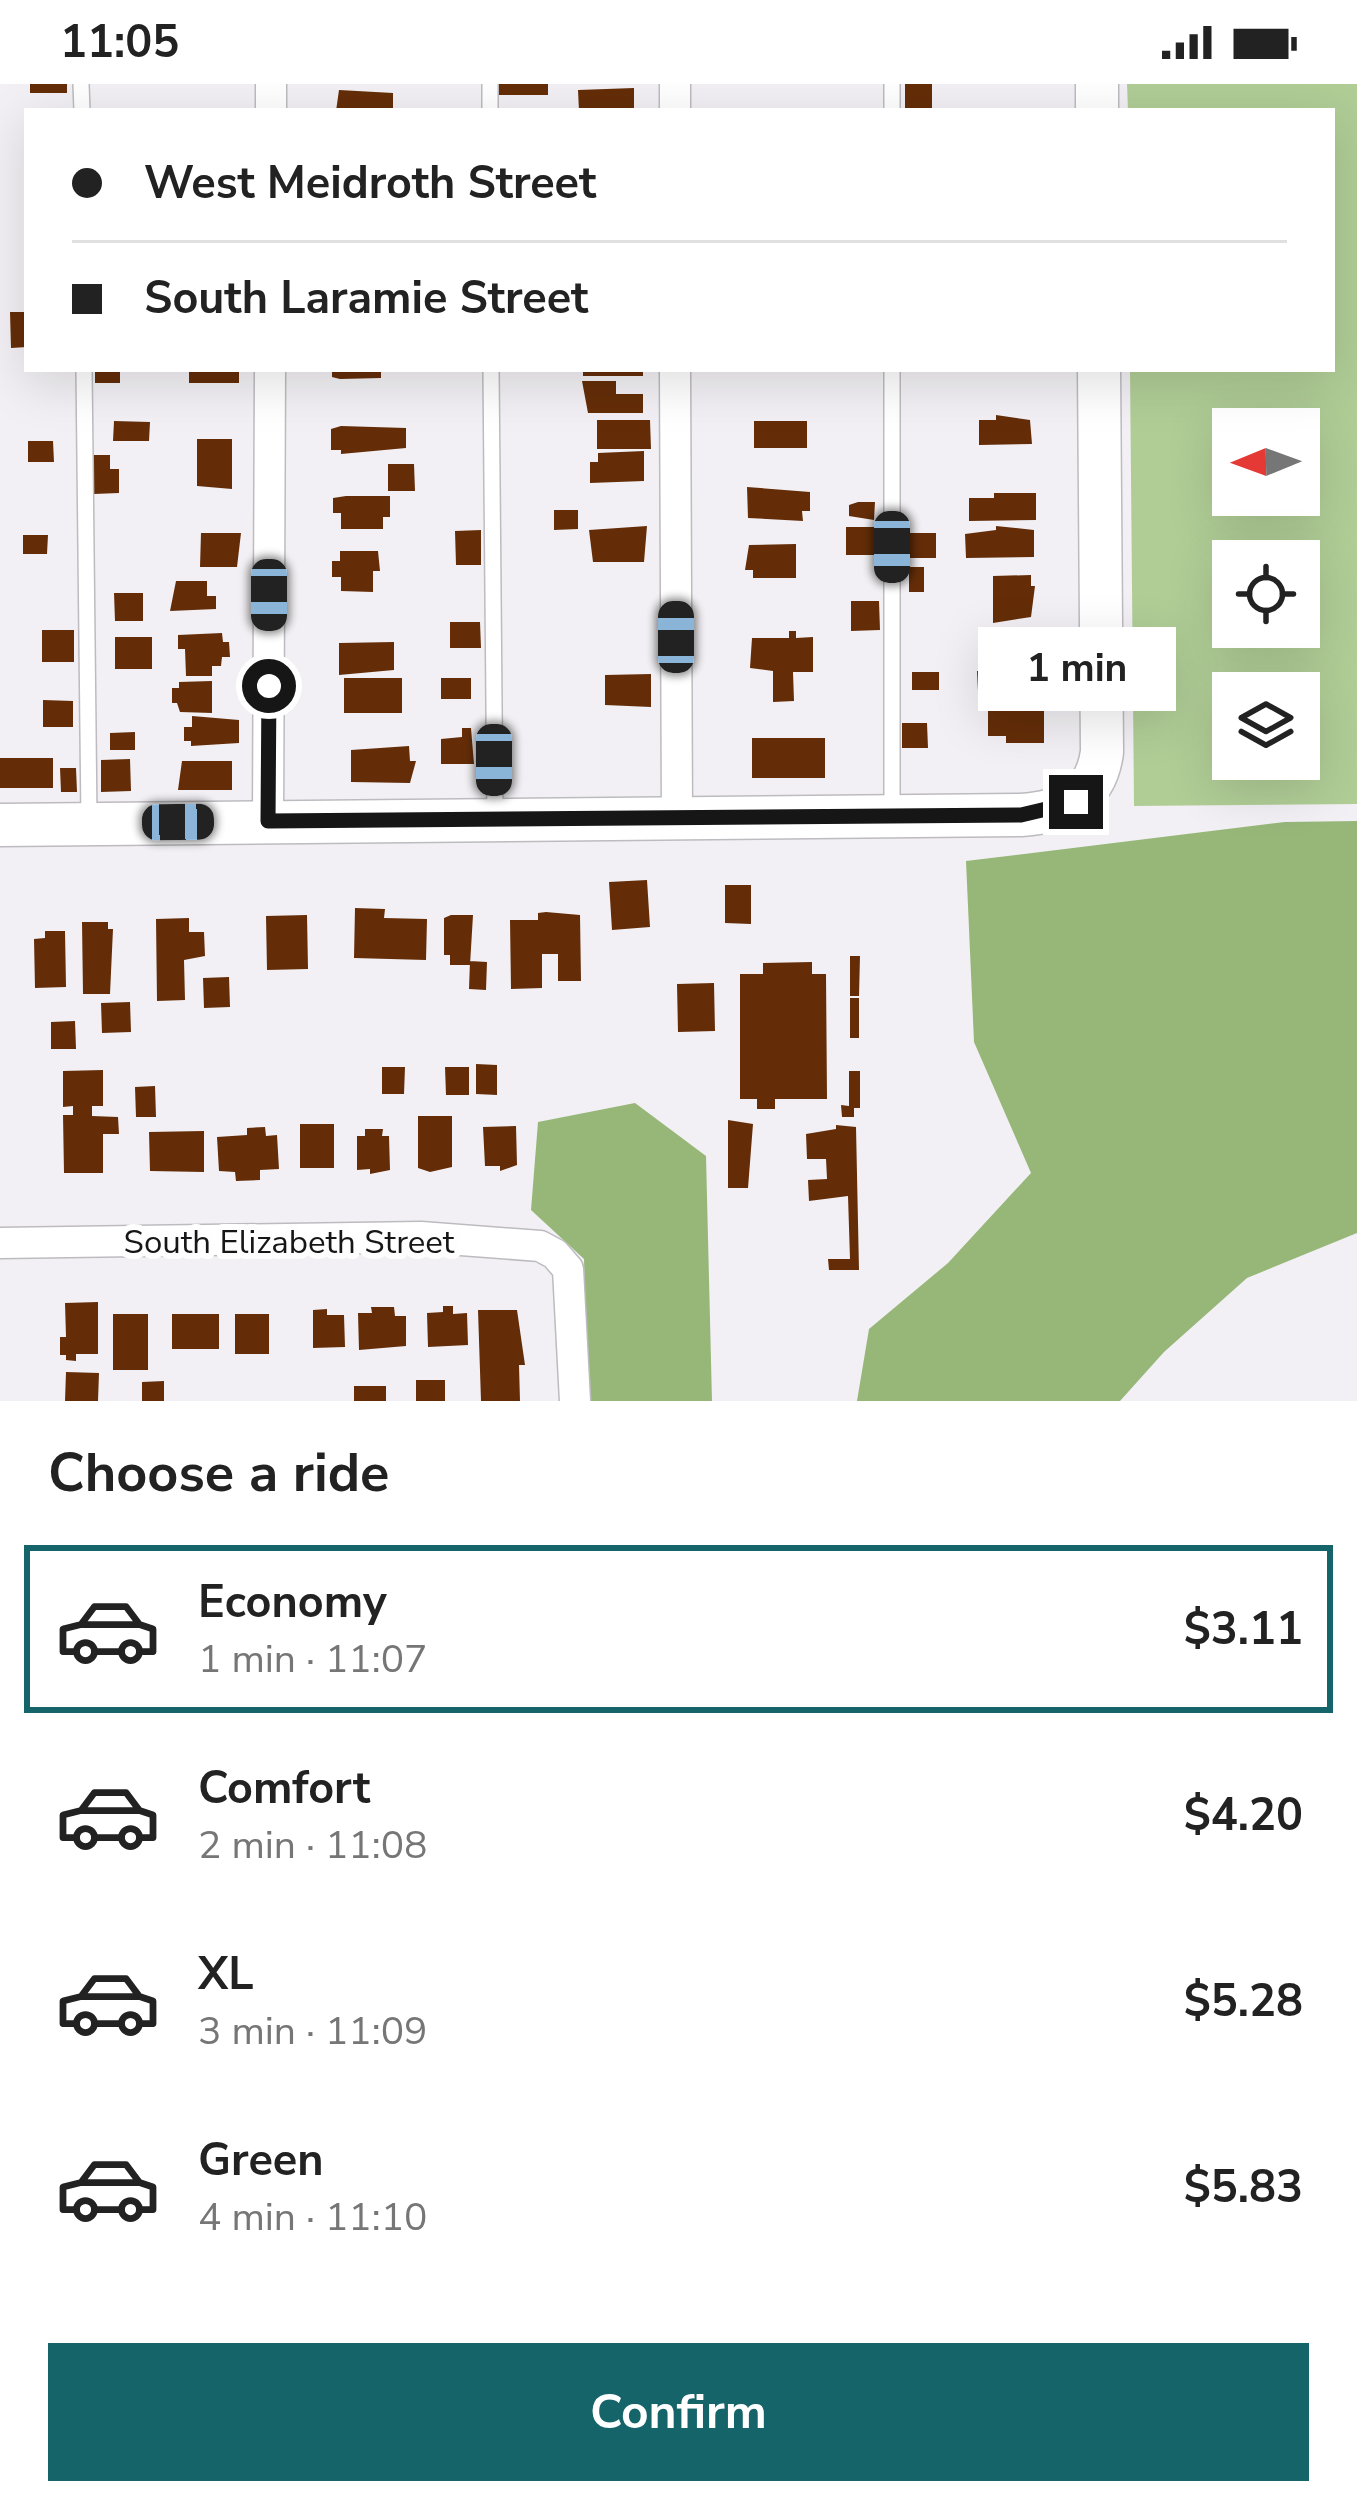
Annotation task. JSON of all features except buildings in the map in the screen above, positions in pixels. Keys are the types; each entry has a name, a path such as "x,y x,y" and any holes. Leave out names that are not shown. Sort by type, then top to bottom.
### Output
{"street":[{"path":"268,821 270,372"},
{"path":"675,372 677,816"},
{"path":"0,825 1021,815 1076,802 1094,782 1102,752 1099,372"},
{"name":"South Elizabeth Street","path":"0,1243 451,1238 540,1246 555,1253 568,1269 575,1401"}],"lane":[{"path":"84,372 88,823"},
{"path":"491,372 495,818"},
{"path":"892,372 892,813"}],"green space":[{"path":"1127,84 1357,84 1357,804 1134,806 1130,372 1335,372 1335,108 1128,108"},
{"path":"1357,821 1357,1233 1247,1278 1164,1352 1120,1401 857,1401 869,1329 948,1263 1031,1173 974,1042 966,861 1285,822"},
{"path":"635,1103 706,1156 712,1401 587,1401 584,1259 531,1210 538,1122"}],"route":[{"path":"269,686 268,821 1021,815 1076,802"}]}
